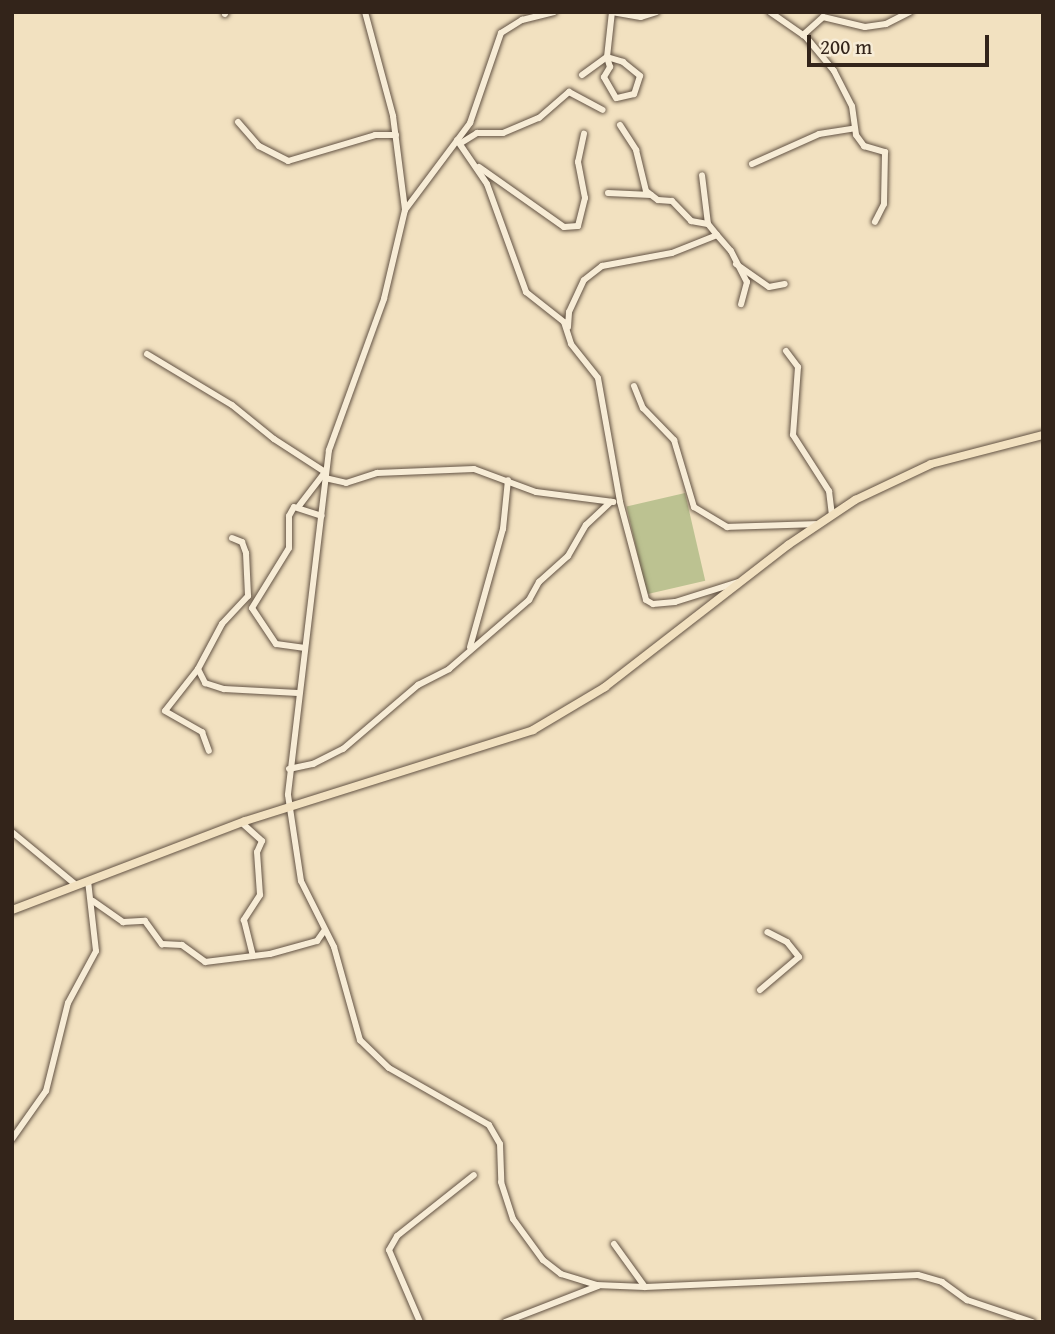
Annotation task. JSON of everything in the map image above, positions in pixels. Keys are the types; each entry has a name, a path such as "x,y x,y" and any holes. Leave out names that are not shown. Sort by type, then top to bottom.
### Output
{"main road":[{"path":"12,910 242,823 487,747 548,722 605,687 816,524 931,464 1043,435"}],"street":[{"path":"365,12 396,135 405,210 384,299 337,426 325,475 289,769 290,808 301,881 337,955 347,1004 364,1048 389,1068 489,1125 500,1144 501,1182 519,1230 561,1274 599,1286 645,1287 918,1275 942,1282 967,1300 1032,1322"},
{"path":"405,210 459,141 474,116 501,33 522,20 554,12"},
{"path":"607,57 640,76 634,94 616,98 604,77 610,66 607,57 612,12 641,18 656,12"},
{"path":"770,12 803,35 842,83 852,106 855,128 864,146 885,152 884,204 875,222"},
{"path":"803,35 824,15 864,27 886,24 909,12"},
{"path":"582,75 607,57"},
{"path":"459,141 477,134 503,133 539,118 569,92 603,110"},
{"path":"238,122 259,146 288,161 375,135 396,135"},
{"path":"620,125 636,150 643,185 651,195"},
{"path":"752,164 819,134 855,128"},
{"path":"478,166 564,227 579,226 585,198 578,162 584,134"},
{"path":"459,141 478,166 526,292 559,317 571,344 598,379 620,502 649,603 675,602 741,582"},
{"path":"702,175 709,224 736,264 748,288 741,304"},
{"path":"608,193 651,195 672,201 691,221 709,224"},
{"path":"567,331 569,312 584,280 602,266 673,253 717,235"},
{"path":"736,264 769,287 785,284"},
{"path":"786,351 798,367 793,435 829,491 832,515"},
{"path":"147,354 232,405 325,475 346,483 377,473 451,468 482,471 536,492 620,502"},
{"path":"634,386 643,408 674,440 694,507 727,527 816,524"},
{"path":"305,648 276,643 252,608 289,548 289,516 325,475"},
{"path":"470,647 484,582 503,529 508,480"},
{"path":"289,769 313,764 343,749 418,685 449,669 470,647 529,600 539,582 568,556 586,525 611,502"},
{"path":"299,506 322,516"},
{"path":"209,751 202,732 165,711 198,669 222,624 248,596 246,553 242,542 232,538"},
{"path":"198,669 205,683 224,689 298,693"},
{"path":"242,823 262,841 257,852 260,895 244,920 253,956"},
{"path":"13,835 76,886"},
{"path":"12,1139 46,1091 68,1003 96,951 88,881"},
{"path":"92,900 123,922 145,921 162,944 182,944 201,961 253,956 312,943 324,931"},
{"path":"760,990 799,957 787,942 768,932"},
{"path":"420,1322 389,1250 397,1236 474,1175"},
{"path":"614,1244 645,1287"},
{"path":"505,1322 599,1286"}],"green space":[{"path":"685,493 705,581 647,594 627,506"}]}
